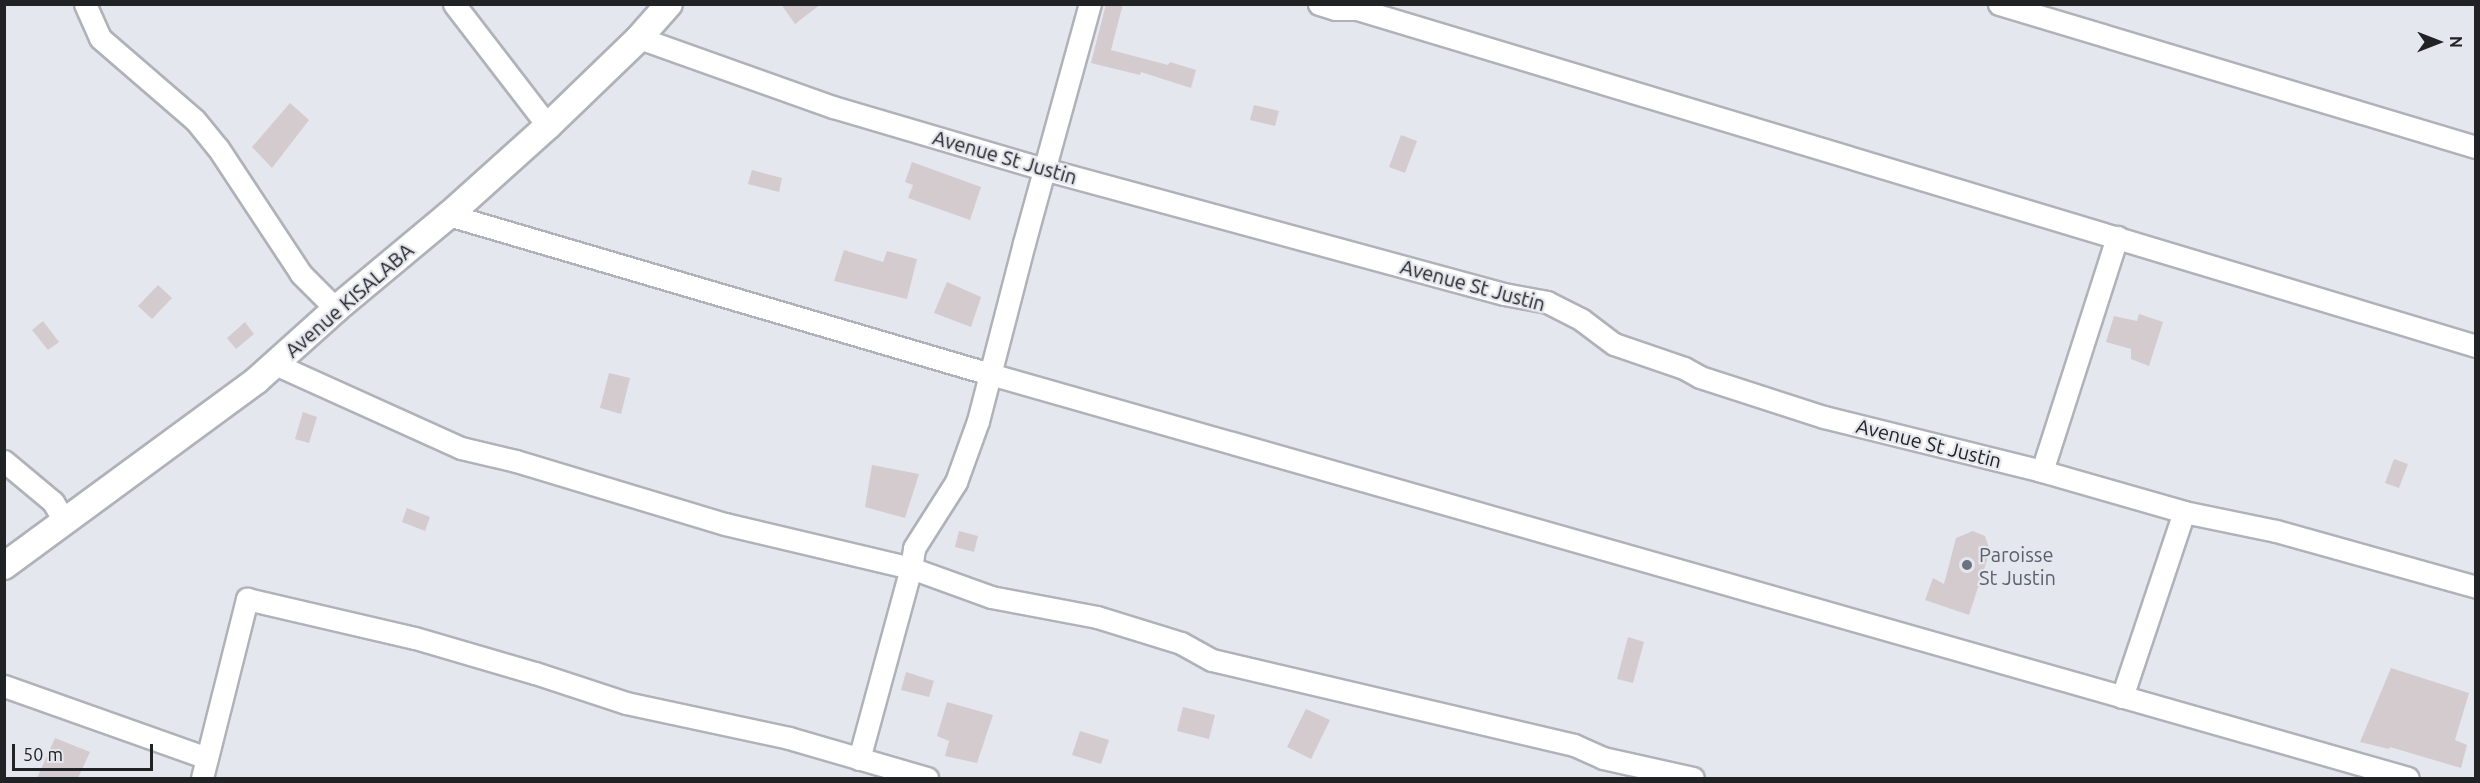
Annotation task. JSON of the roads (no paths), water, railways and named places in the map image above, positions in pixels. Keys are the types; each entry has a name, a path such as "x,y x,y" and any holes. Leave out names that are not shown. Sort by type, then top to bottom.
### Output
{"street":[{"path":"85,4 100,38 203,129 301,274 336,309"},
{"path":"453,4 548,126"},
{"name":"Avenue KISALABA","path":"4,566 275,364 336,309 449,215 548,126 639,38 669,4"},
{"path":"859,759 911,568 914,548 956,482 978,421 1090,4"},
{"path":"1320,4 1335,9 1357,9 2475,346"},
{"path":"1999,4 2475,147"},
{"name":"Avenue St Justin","path":"639,38 833,106 1044,169 1504,294 1547,302 1582,320 1614,344 1684,368 1700,377 1824,417 2042,471 2184,512 2276,531 2475,587"},
{"path":"449,215 990,374 2408,778"},
{"path":"2042,471 2116,237"},
{"path":"275,364 461,448 516,461 725,524 911,568 991,597 1097,617 1180,643 1212,660 1574,745 1603,758 1694,778"},
{"path":"4,462 53,502 64,520"},
{"path":"2122,697 2184,512"},
{"path":"4,686 204,768 247,599 415,638 535,673 626,703 789,738 927,778"}],"place":[{"name":"Paroisse St Justin","path":"1967,565"}]}
